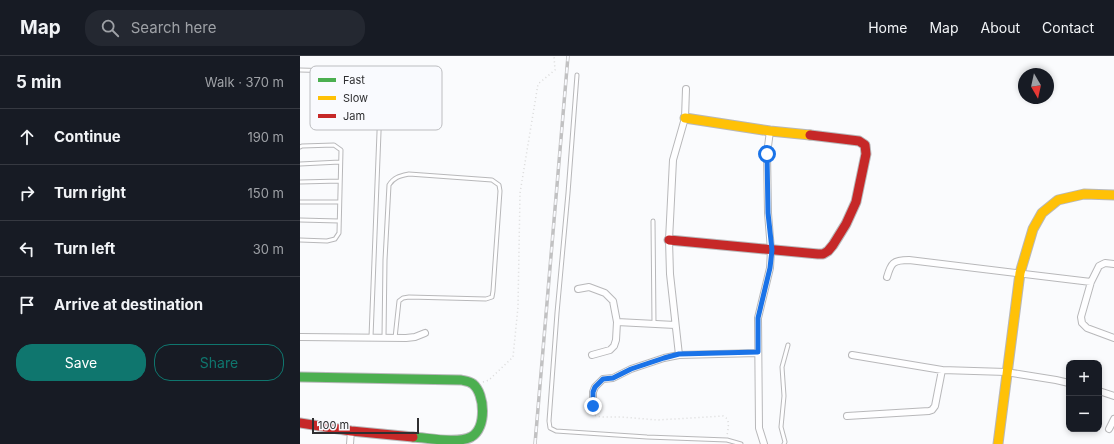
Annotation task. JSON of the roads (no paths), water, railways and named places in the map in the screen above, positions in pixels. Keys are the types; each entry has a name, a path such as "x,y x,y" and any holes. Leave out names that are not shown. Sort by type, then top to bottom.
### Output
{"street":[{"path":"679,354 670,274 669,240 673,160 685,118 686,90"},
{"path":"669,240 823,254 834,245 856,202 866,154 865,145 859,141 770,131 685,118"},
{"path":"764,444 758,428 758,318 770,268 772,250 768,213 767,154 770,131"},
{"path":"998,444 1006,372 1020,273 1033,229 1042,212 1058,200 1084,194 1114,195"},
{"path":"887,278 890,268 894,262 908,260 1091,282"},
{"path":"1114,264 1105,263 1099,266 1091,282 1081,317 1082,323 1087,328 1114,338"},
{"path":"578,289 589,287 605,293 613,301 617,322 616,340 614,346 610,350 592,355"},
{"path":"617,322 675,325"},
{"path":"300,337 396,338 415,337 425,333"},
{"path":"593,406 593,392 595,387 603,379 613,378 631,369 664,358 679,354 758,352"},
{"path":"852,354 942,370 1006,372 1066,382"},
{"path":"847,416 929,411 935,406 942,370"},
{"path":"300,377 461,380 474,385 480,393 482,402 479,427 474,435 467,439 457,440 351,431 300,423"},
{"path":"1102,392 1114,396"},
{"path":"1109,429 1114,419"},
{"path":"350,444 351,431"}],"lane":[{"path":"300,70 310,70"},
{"path":"577,75 555,336 549,421 550,428 556,431 602,435 727,440 741,444"},
{"path":"372,337 378,130"},
{"path":"300,147 334,145 340,150 339,233 335,239 327,241 300,240"},
{"path":"300,164 340,162"},
{"path":"384,337 385,260 389,185 392,180 397,176 409,174 492,180 499,185 500,191 494,291 492,297 486,299 403,298 399,301 396,338"},
{"path":"300,182 340,181"},
{"path":"300,202 340,202"},
{"path":"300,220 339,221"},
{"path":"653,221 654,324"},
{"path":"784,444 785,442 781,427 784,396 782,367 788,345"}],"railway":[{"path":"535,444 568,56"}]}
